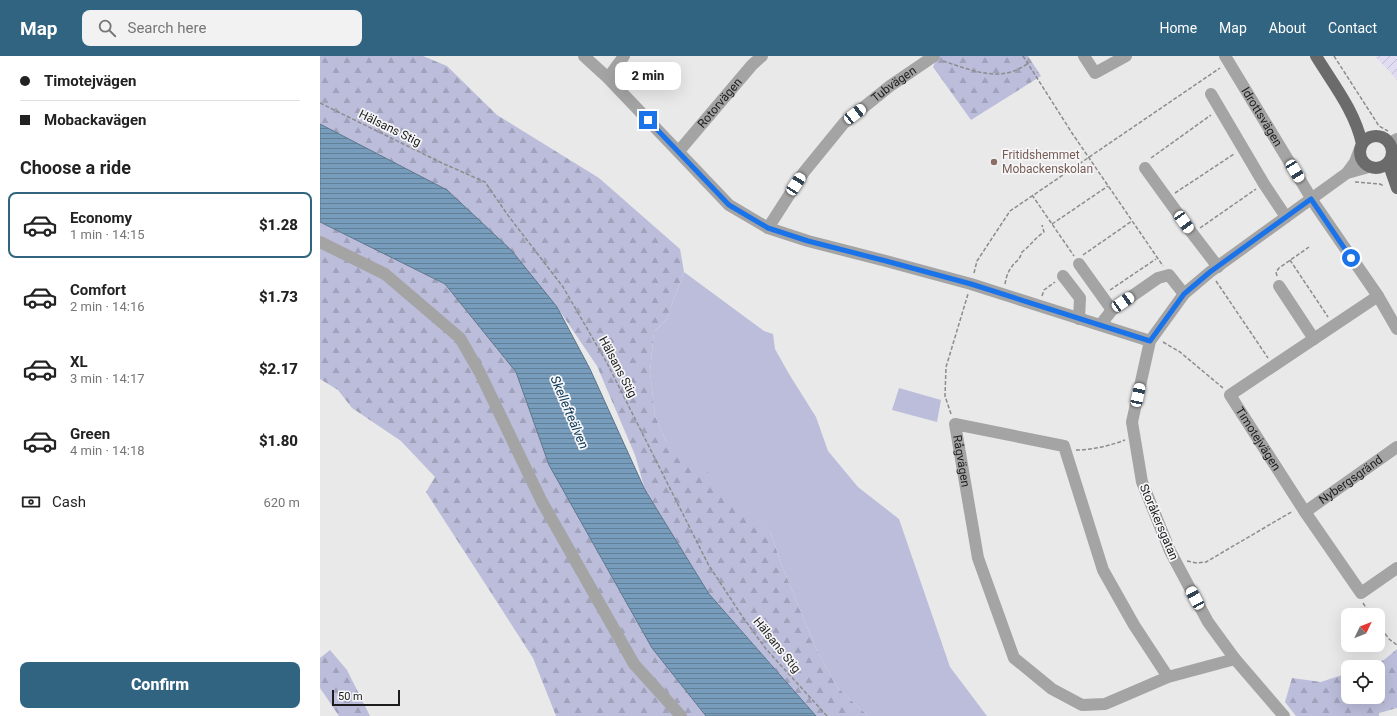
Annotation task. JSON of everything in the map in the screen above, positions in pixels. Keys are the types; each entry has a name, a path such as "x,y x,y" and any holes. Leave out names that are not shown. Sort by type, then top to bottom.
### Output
{"main road":[{"path":"1316,56 1354,118 1359,131 1361,160 1397,187"},
{"path":"1354,118 1376,136"},
{"path":"1361,146 1365,139 1376,136 1392,138 1392,153 1390,158 1384,166 1371,167"},
{"path":"1390,158 1391,171 1397,187"}],"street":[{"path":"584,56 608,78 729,205 768,228 808,241 971,284 1079,319 1151,338"},
{"path":"608,78 624,56"},
{"name":"Rotorvägen","path":"679,152 752,65 762,56"},
{"path":"1084,56 1095,73 1126,56"},
{"name":"Tubvägen","path":"768,228 804,172 844,123 890,86 938,58"},
{"name":"Idrottsvägen","path":"1226,59 1311,199"},
{"path":"1211,94 1264,184 1286,217"},
{"name":"Storåkersgatan","path":"1350,178 1361,146"},
{"name":"Storåkersgatan","path":"1284,716 1235,659 1208,622 1176,561 1142,482 1132,422 1151,338 1184,294 1214,269 1311,199 1371,167"},
{"path":"1145,168 1192,234 1214,269"},
{"path":"1311,199 1378,296 1397,329"},
{"path":"320,242 385,274 460,338 480,373 542,502 634,664 681,716"},
{"path":"1078,262 1112,310"},
{"path":"1101,324 1112,310 1158,278 1169,275 1184,294"},
{"path":"1064,276 1080,298 1079,319"},
{"path":"1279,286 1314,339"},
{"name":"Timotejvägen","path":"1360,593 1303,509 1230,395 1378,296"},
{"name":"Rågvägen","path":"1064,448 1064,446 955,424 978,558 1014,658 1052,689 1082,705 1105,704 1168,677 1235,659"},
{"name":"Nybergsgränd","path":"1303,509 1397,447"},
{"path":"1064,448 1103,570 1134,625 1168,677"},
{"path":"1360,593 1397,568"}],"path":[{"path":"1024,56 1088,157 1169,275"},
{"path":"1334,56 1379,126 1392,138"},
{"path":"938,58 987,74 1001,75 1011,73 1028,63"},
{"path":"957,425 950,413 945,396 946,367 977,262 1008,214 1032,195 1226,59"},
{"name":"Hälsans Stig","path":"320,103 442,163 485,182 507,214 563,287 607,363 708,564 742,616 766,649 826,716"},
{"path":"1145,168 1143,164 1220,109"},
{"path":"1167,198 1243,148"},
{"path":"1350,178 1380,184 1391,188 1397,187"},
{"path":"1192,234 1264,184"},
{"path":"1052,224 1108,186"},
{"path":"1032,195 1078,262 1132,221"},
{"path":"1002,294 1007,275 1011,267 1020,259 1022,252 1032,244 1034,239 1044,232 1042,225"},
{"path":"1279,286 1276,272 1279,268 1309,247"},
{"path":"1102,296 1157,258"},
{"path":"1290,260 1334,326"},
{"path":"1214,269 1273,366"},
{"path":"1038,305 1044,290 1064,276"},
{"path":"1151,338 1180,352 1230,395"},
{"path":"1064,448 1072,450 1098,448 1113,445 1134,436"},
{"path":"1176,561 1197,563 1206,562 1303,509"},
{"path":"1360,593 1363,604 1366,608"},
{"path":"1385,634 1397,646"}],"shaded area":[{"path":"1375,56 1397,56 1397,80"}],"green space":[{"path":"320,56 423,56 447,66 497,115 599,178 680,249 684,272 666,320 654,332 650,372 655,415 666,441 704,469 771,533 780,561 817,651 837,687 868,716 816,716 709,594 645,490 635,455 597,366 557,307 320,126"},
{"path":"938,56 1028,56 1041,76 971,120 933,67"},
{"path":"320,222 445,284 516,372 549,465 652,648 706,716 556,716 533,658 426,492 435,477 401,441 352,408 338,390 320,379"},
{"path":"684,272 764,331 773,334 775,349 816,417 828,451 858,487 899,519 950,667 987,716 868,716 837,687 817,651 780,561 771,533 666,441 655,415 650,372 654,332 666,320"},
{"path":"899,388 941,400 937,422 892,410"},
{"path":"1397,649 1397,708 1379,713 1379,716 1296,716 1285,702 1292,678 1321,682 1341,675 1341,704 1385,704 1384,660"},
{"path":"330,650 347,670 370,716 339,716 320,688 320,658"}],"water":[{"name":"Skellefteälven","path":"320,124 447,190 512,251 557,307 590,369 645,490 709,594 816,716 706,716 652,648 549,465 516,372 445,284 320,222"}],"place":[{"name":"Fritidshemmet Mobackenskolan","path":"994,162"}],"route":[{"path":"648,120 729,205 768,228 808,241 971,284 1079,319 1101,324 1150,341 1184,294 1210,272 1311,199 1351,258"}]}
